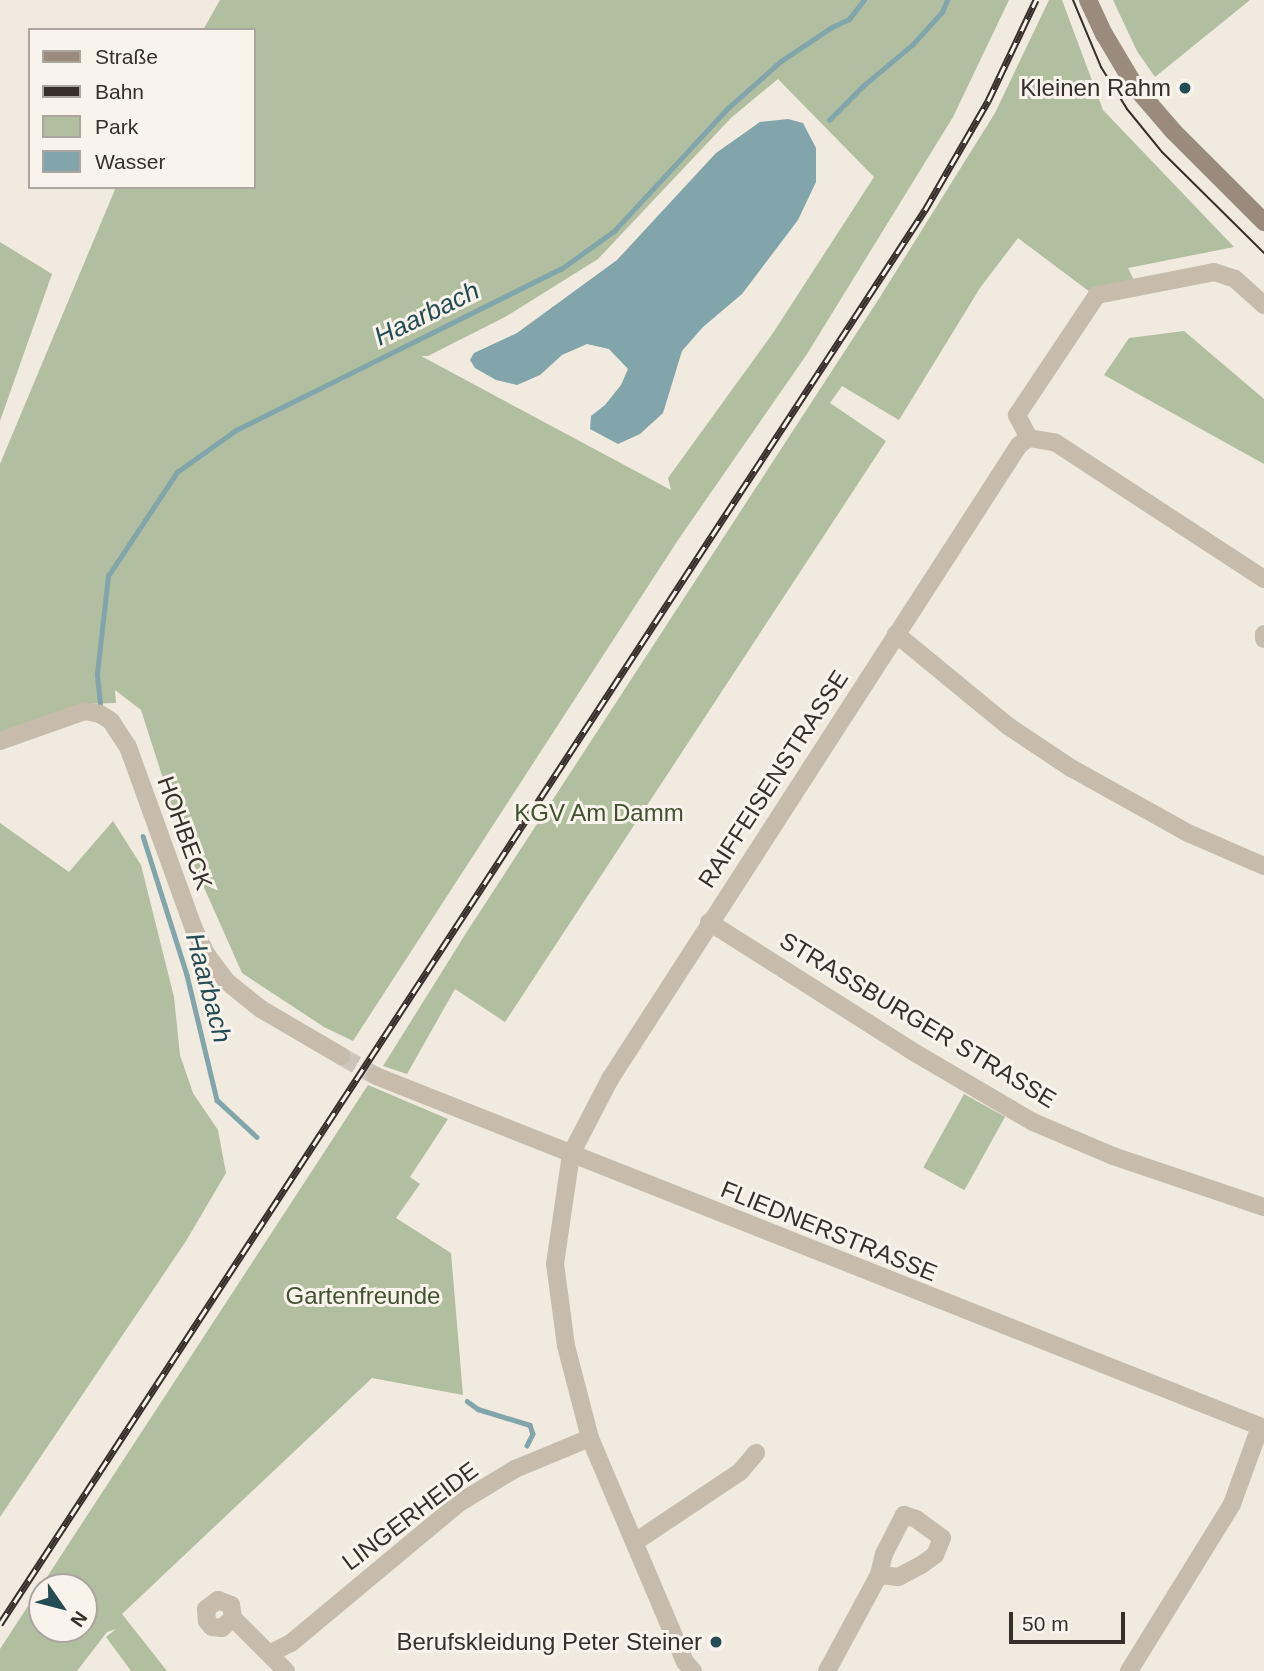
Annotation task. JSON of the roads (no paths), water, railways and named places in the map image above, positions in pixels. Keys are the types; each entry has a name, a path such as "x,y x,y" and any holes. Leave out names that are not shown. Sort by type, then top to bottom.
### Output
{"main road":[{"path":"1088,0 1104,34 1136,88 1173,131 1264,222"}],"street":[{"path":"1264,305 1235,279 1214,272 1097,295 1017,415 1029,438 1056,443 1264,579"},
{"name":"RAIFFEISENSTRASSE","path":"693,1671 685,1662 590,1438 566,1346 555,1264 571,1154 610,1079 709,922 1011,455 1029,438"},
{"path":"896,634 1007,726 1071,768 1188,832 1264,866"},
{"name":"HOHBECK","path":"0,741 85,711 100,714 111,721 128,747 194,929 206,954 226,981 261,1009 341,1056"},
{"name":"STRASSBURGER STRASSE","path":"709,922 929,1061 1033,1122 1113,1156 1264,1206"},
{"name":"FLIEDNERSTRASSE","path":"376,1076 1262,1428"},
{"path":"1129,1671 1232,1504 1262,1428"},
{"name":"LINGERHEIDE","path":"271,1653 290,1643 459,1503 515,1469 590,1438"},
{"path":"635,1542 740,1472 756,1453"},
{"path":"827,1671 879,1575"},
{"path":"233,1618 271,1653 286,1671"}],"water":[{"path":"788,119 803,123 816,148 816,182 798,220 742,294 703,327 682,351 663,413 640,434 618,444 590,429 591,416 605,405 621,385 628,369 609,349 587,344 562,355 540,375 517,385 496,380 475,368 470,360 474,353 517,333 617,260 716,153 760,122"}],"waterway":[{"name":"Haarbach","path":"100,704 97,674 108,576 177,472 236,430 561,269 614,231 728,108 781,61 832,27 849,19 864,0"},
{"path":"829,120 863,86 913,44 942,12 947,0"},
{"name":"Haarbach","path":"143,836 187,975 217,1100 257,1137"},
{"name":"Haarbach","path":"467,1401 478,1409 530,1425 533,1434 527,1446"}],"tunnel":[{"path":"341,1056 376,1076"}],"tram line":[{"path":"1073,0 1101,67 1127,109 1162,152 1264,253"}],"railway":[{"path":"0,1624 925,210 988,101 1036,0"}],"place":[{"name":"Kleinen Rahm","path":"1185,88"},
{"name":"Berufskleidung Peter Steiner","path":"716,1642"}],"park label":[{"name":"KGV Am Damm","path":"599,813"},
{"name":"Gartenfreunde","path":"363,1296"}]}
